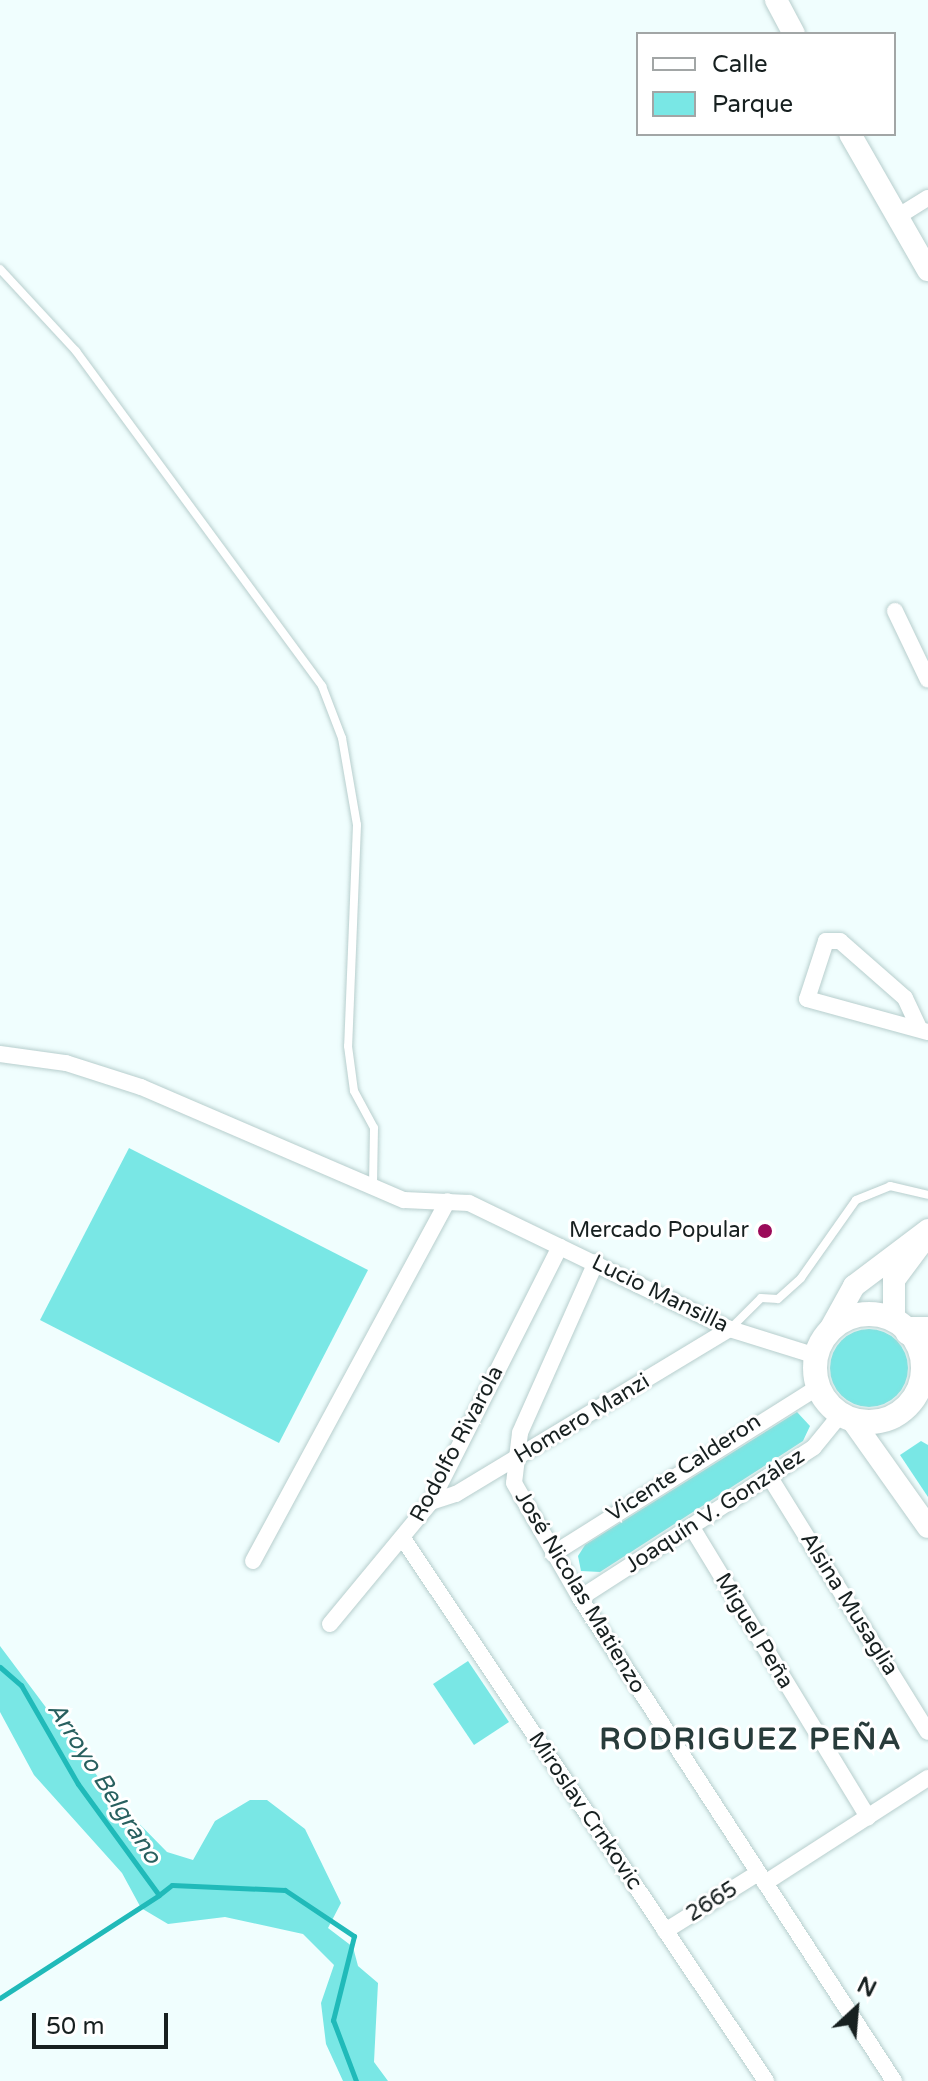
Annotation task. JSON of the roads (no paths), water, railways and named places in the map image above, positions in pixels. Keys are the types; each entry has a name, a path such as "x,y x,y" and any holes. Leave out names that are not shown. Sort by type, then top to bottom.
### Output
{"main road":[{"path":"859,1314 915,1334 924,1371 920,1399 884,1421 846,1417 818,1387 816,1356 828,1333 859,1314"}],"street":[{"path":"776,0 793,32"},
{"path":"851,136 928,270"},
{"path":"897,217 928,198"},
{"path":"895,611 928,680"},
{"path":"826,941 840,941 905,998 923,1030 807,999 826,941"},
{"name":"Lucio Mansilla","path":"0,1054 66,1063 141,1087 373,1183 404,1200 469,1203 730,1329 816,1356"},
{"path":"253,1561 448,1201"},
{"path":"828,1333 854,1286 928,1232"},
{"path":"915,1334 894,1280 928,1232"},
{"name":"Rodolfo Rivarola","path":"330,1624 404,1540 431,1502 560,1247"},
{"path":"513,1461 596,1262"},
{"name":"Homero Manzi","path":"431,1502 513,1461 730,1329"},
{"name":"Vicente Calderon","path":"553,1554 818,1387"},
{"path":"846,1417 928,1527"},
{"name":"Joaquín V. González","path":"580,1598 821,1441 846,1417"},
{"name":"José Nicolas Matienzo","path":"513,1461 514,1483 580,1598 894,2081"},
{"name":"Alsina Musaglia","path":"769,1476 928,1732"},
{"name":"Miguel Peña","path":"691,1526 868,1817"},
{"name":"Miroslav Crnkovic","path":"404,1540 766,2081"},
{"name":"2665","path":"665,1931 868,1817 928,1778"}],"lane":[{"path":"0,269 76,351 322,686 342,738 357,825 348,1046 354,1091 374,1128 373,1183"},
{"path":"730,1329 761,1298 778,1299 801,1278 856,1200 890,1186 928,1195"}],"waterway":[{"name":"Arroyo Belgrano","path":"0,1667 21,1685 78,1784 159,1895 172,1885 285,1890 354,1936 333,2020 356,2081"},
{"path":"0,1998 159,1895"}],"place":[{"name":"Mercado Popular","path":"765,1231"}],"district":[{"name":"RODRIGUEZ PEÑA","path":"751,1740"}]}
